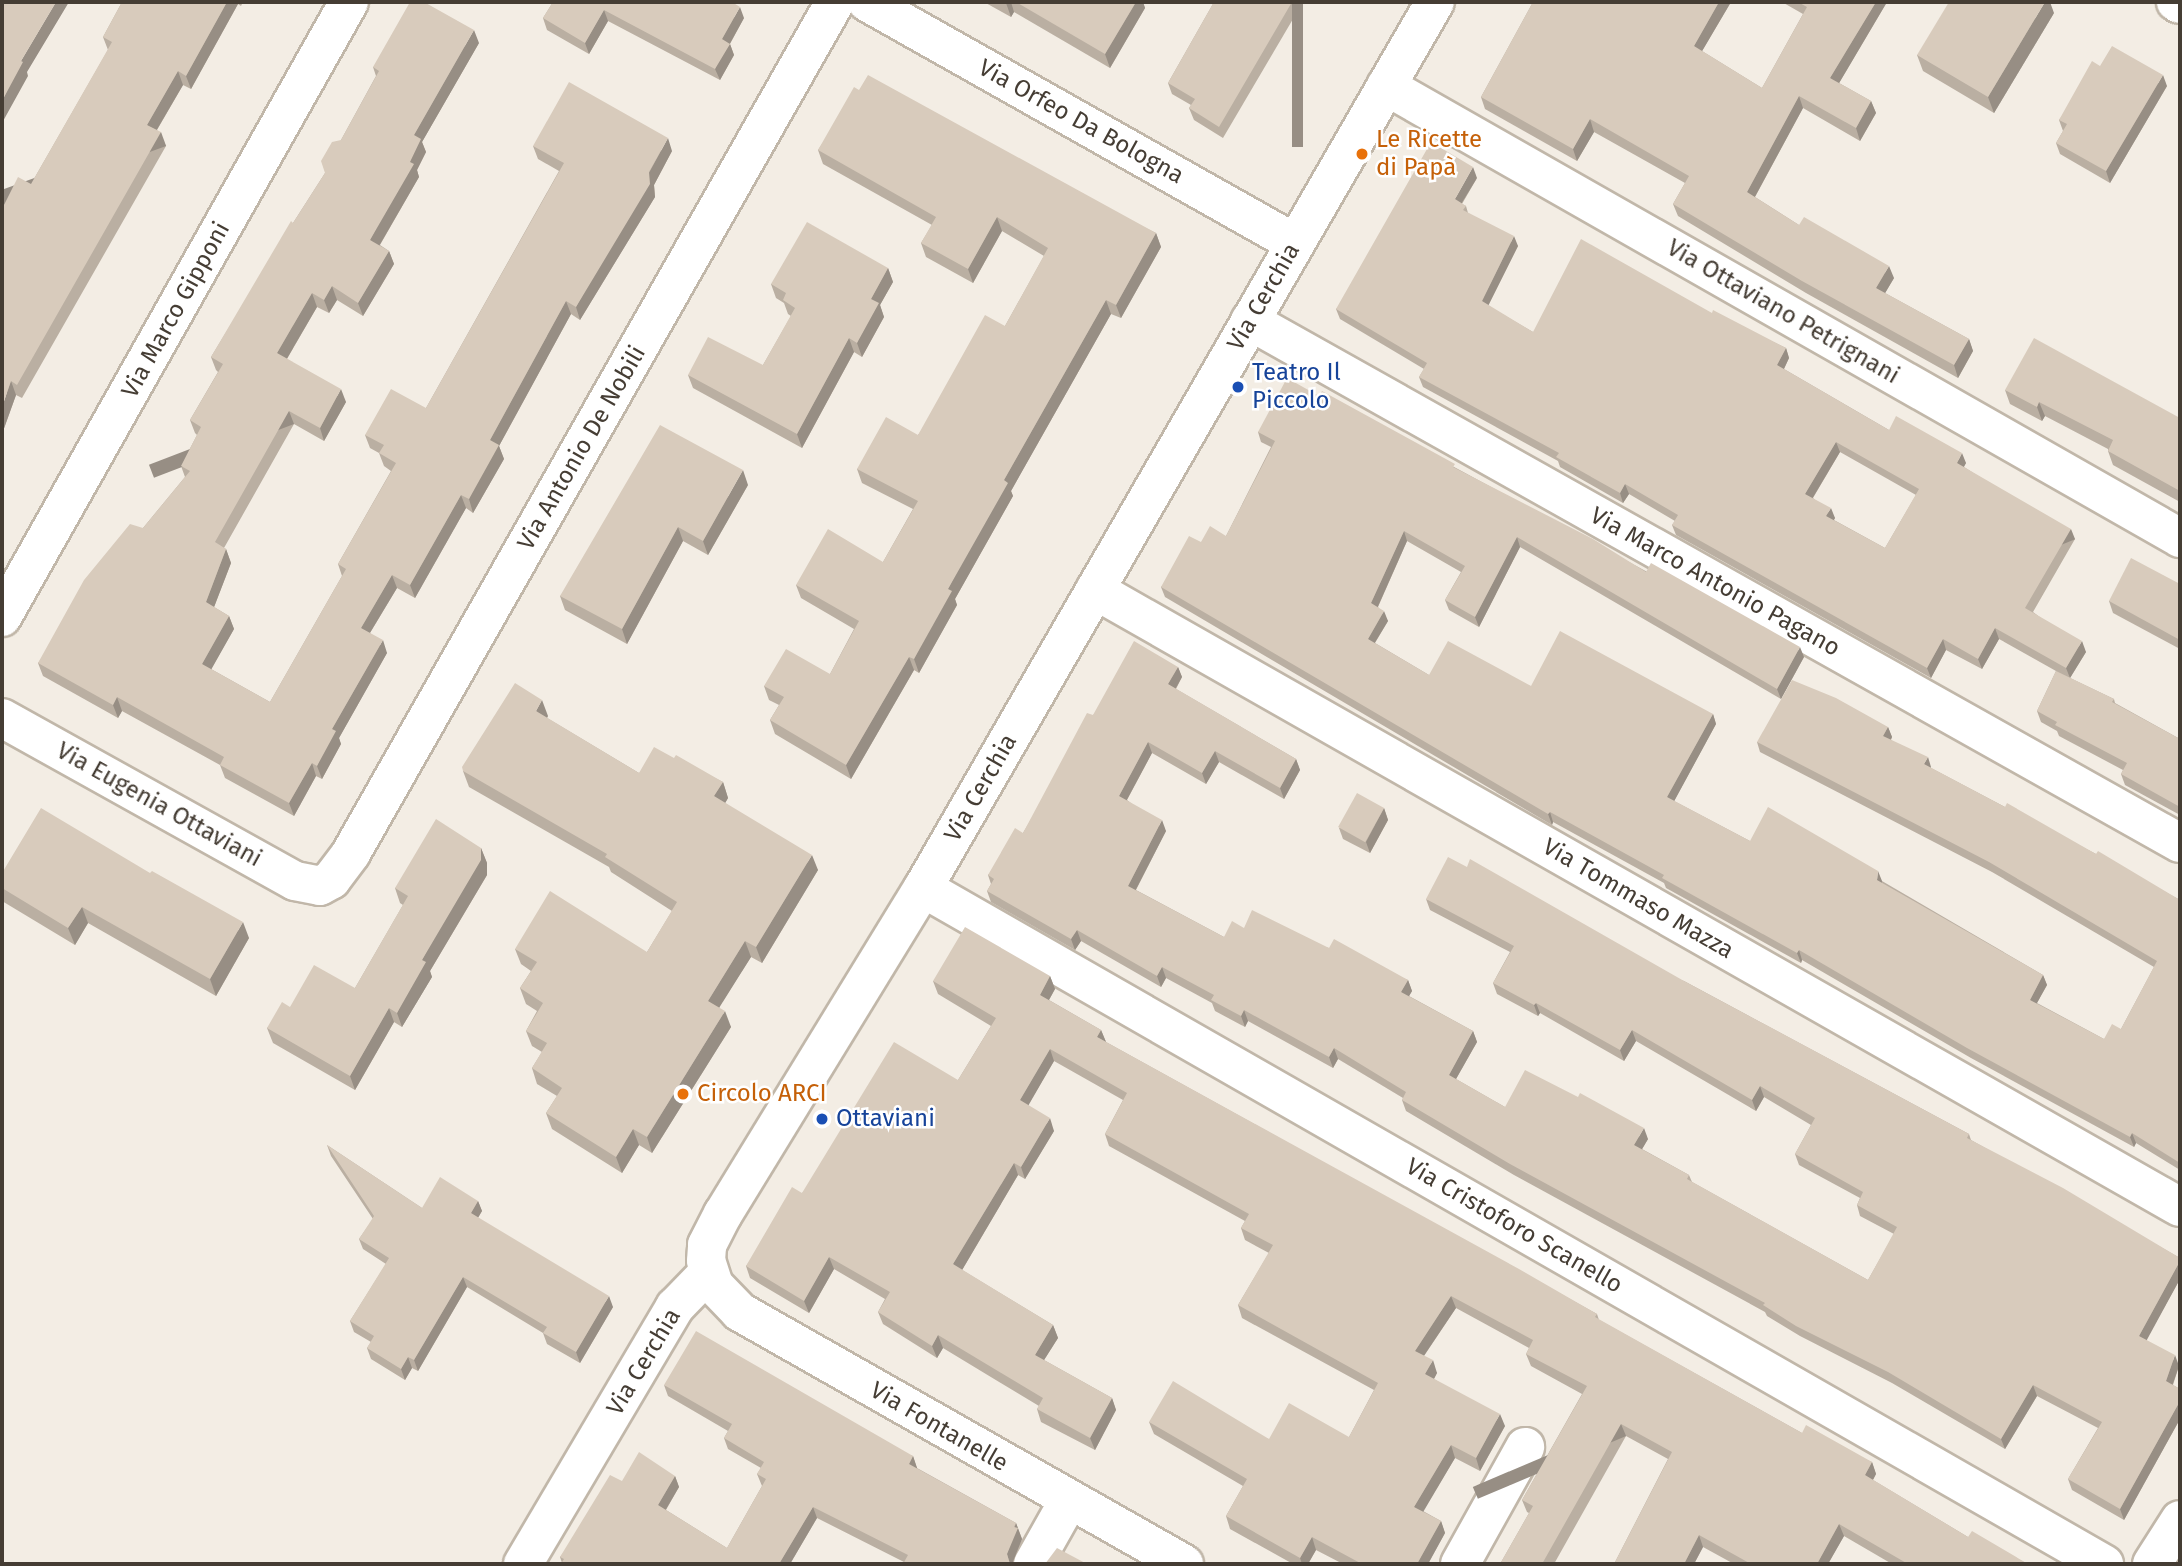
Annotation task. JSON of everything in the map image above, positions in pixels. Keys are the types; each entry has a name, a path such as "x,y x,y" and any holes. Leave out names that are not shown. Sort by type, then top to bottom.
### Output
{"street":[{"name":"Via Marco Gipponi","path":"2,617 349,2"},
{"name":"Via Antonio De Nobili","path":"320,886 340,871 351,853 835,2"},
{"name":"Via Orfeo Da Bologna","path":"867,2 1295,243"},
{"name":"Via Cerchia","path":"523,1564 675,1307 708,1273 707,1245 713,1229 923,888 1435,2"},
{"name":"Via Ottaviano Petrignani","path":"1387,86 2180,538"},
{"name":"Via Marco Antonio Pagano","path":"1250,321 2180,843"},
{"name":"Via Tommaso Mazza","path":"1096,590 2180,1207"},
{"name":"Via Eugenia Ottaviani","path":"2,718 285,876 307,885 320,886"},
{"name":"Via Cristoforo Scanello","path":"923,888 2104,1564"},
{"name":"Via Fontanelle","path":"708,1273 722,1297 762,1327 1184,1564"},
{"path":"1460,1564 1525,1447"},
{"path":"1033,1564 1069,1500"},
{"path":"2152,1564 2180,1520"}],"building":[{"path":"2,2 56,2 21,61 23,62 2,101"},
{"path":"122,2 227,2 186,76 178,71 147,125 161,132 17,385 11,381 2,407 2,209 18,177 31,184 112,42 103,37"},
{"path":"410,2 424,2 474,30 414,135 421,139 410,162 414,164 370,240 389,251 358,303 332,286 324,300 312,293 277,353 341,389 320,428 289,411 215,542 226,549 206,602 229,616 202,664 270,702 346,569 338,564 396,463 379,453 384,445 365,435 391,389 426,408 564,163 533,146 569,82 668,138 649,172 650,184 576,307 566,301 490,440 499,445 469,499 461,495 410,585 392,575 361,628 383,640 332,729 336,731 317,766 312,763 289,803 220,765 224,757 117,697 113,705 38,663 84,580 130,524 143,528 190,471 181,466 201,427 190,420 223,364 211,357 291,221 293,223 325,173 321,161 332,142 341,140 379,71 373,67"},
{"path":"553,2 732,2 740,7 722,39 730,44 715,69 604,10 585,43 543,18"},
{"path":"1016,2 1136,2 1105,54"},
{"path":"1214,2 1292,2 1219,127 1189,108 1195,99 1168,83"},
{"path":"1533,2 1719,2 1694,46 1762,88 1807,7 1798,2 1876,2 1830,78 1871,101 1856,128 1799,96 1747,192 1799,225 1804,217 1889,266 1876,288 1969,339 1954,365 1802,281 1673,204 1689,176 1590,119 1573,149 1481,97"},
{"path":"1949,2 2045,2 1988,97 1917,55"},
{"path":"2112,46 2163,75 2106,171 2056,143 2067,124 2059,120 2092,61 2100,66"},
{"path":"868,75 1156,233 1116,305 1106,300 1004,480 1008,483 948,589 952,591 914,659 909,657 846,765 770,720 784,697 764,686 786,649 830,674 859,621 796,585 828,529 883,562 918,501 857,469 886,417 918,435 985,315 1005,326 1048,248 997,217 968,269 921,243 936,217 818,150 854,87 859,90"},
{"path":"1431,142 1473,167 1455,199 1466,206 1463,210 1514,236 1482,301 1533,332 1581,239 1712,313 1713,310 1786,348 1777,365 1889,430 1896,416 1962,453 1957,463 2071,529 2025,608 2082,641 2066,668 1995,628 1978,659 1943,639 1927,668 1672,525 1678,515 1625,484 1620,493 1556,457 1559,453 1419,377 1427,363 1336,309","holes":["1836,442 1919,489 1885,548 1826,516 1831,508 1805,494"]},
{"path":"807,222 888,268 871,299 879,303 857,343 849,338 797,434 688,375 708,337 763,365 795,308 783,300 786,293 771,284"},
{"path":"2034,338 2180,418 2180,491 2108,451 2113,440 2039,402 2037,407 2005,390"},
{"path":"1287,378 1319,396 1322,391 1455,464 1453,467 1593,539 1646,572 1651,563 1800,647 1777,689 1517,537 1475,617 1445,600 1465,566 1404,531 1371,603 1384,611 1368,639 1429,675 1448,641 1531,686 1560,631 1713,714 1667,797 1750,841 1768,807 1878,871 1877,880 2043,975 2030,1000 2104,1039 2112,1024 2121,1029 2157,961 1989,862 1757,742 1792,680 1836,698 1888,727 1883,736 1928,757 1924,764 2005,807 2007,803 2096,854 2098,851 2180,900 2180,1163 2132,1133 2130,1137 1967,1048 1799,950 1797,953 1662,878 1664,875 1550,812 1548,814 1161,587 1189,536 1201,542 1210,526 1226,536 1275,441 1258,432"},
{"path":"660,425 743,470 703,541 678,527 622,629 560,596"},
{"path":"2131,558 2180,584 2180,640 2109,601"},
{"path":"1134,641 1178,667 1168,684 1296,759 1280,788 1215,751 1202,773 1148,742 1119,796 1162,820 1128,886 1224,937 1232,921 1244,928 1252,910 1329,948 1334,939 1408,980 1401,992 1473,1031 1449,1075 1505,1107 1525,1070 1578,1097 1580,1093 1644,1128 1634,1145 1689,1175 1687,1179 1868,1280 1897,1227 1857,1205 1863,1192 1795,1154 1815,1118 1760,1086 1752,1100 1632,1030 1620,1050 1536,1003 1534,1005 1493,983 1514,946 1426,899 1448,857 1467,867 1470,859 1684,981 1969,1134 1967,1138 2063,1188 2180,1258 2139,1336 2175,1355 2166,1381 2180,1389 2180,1401 2120,1509 2068,1479 2102,1422 2033,1385 2001,1439 1888,1372 1796,1326 1763,1305 1765,1303 1510,1164 1402,1100 1406,1092 1334,1048 1329,1057 1244,1010 1241,1016 1211,1000 1214,995 1162,967 1157,976 1077,930 1071,939 987,891 994,879 988,875 1015,828 1023,833 1087,713 1093,715"},
{"path":"2056,671 2114,699 2112,702 2180,739 2180,807 2121,774 2127,763 2055,725 2057,722 2037,711"},
{"path":"515,683 542,700 536,711 639,773 654,747 674,758 676,755 723,782 714,796 812,855 756,947 745,941 708,1001 725,1011 647,1137 633,1129 616,1157 546,1113 562,1088 532,1068 547,1043 526,1031 543,1003 520,988 537,962 515,949 550,891 647,952 677,902 605,857 607,854 463,771 462,767"},
{"path":"1357,793 1384,808 1365,842 1338,827"},
{"path":"41,808 150,873 152,871 243,922 210,979 82,907 68,928 2,888 2,873"},
{"path":"436,819 481,848 481,860 422,960 426,962 397,1013 389,1008 350,1076 267,1028 282,1002 290,1007 314,965 355,988 408,896 395,888"},
{"path":"965,927 1050,976 1040,995 1101,1030 1097,1037 1519,1269 1597,1314 1595,1317 1802,1433 1806,1425 1872,1462 1865,1475 1968,1537 1972,1531 2028,1564 1908,1564 1839,1524 1817,1564 1751,1564 1699,1535 1684,1564 1614,1564 1672,1452 1621,1424 1542,1564 1500,1564 1533,1506 1522,1500 1587,1386 1526,1354 1533,1340 1451,1296 1415,1351 1433,1360 1425,1374 1500,1414 1476,1458 1451,1445 1414,1507 1441,1521 1417,1564 1362,1564 1312,1537 1300,1558 1226,1516 1247,1479 1149,1422 1173,1381 1269,1439 1289,1403 1349,1437 1378,1383 1238,1305 1273,1245 1241,1228 1249,1214 1105,1134 1127,1093 1050,1049 1020,1100 1050,1118 1021,1167 1014,1163 953,1264 1053,1325 1035,1355 1112,1398 1090,1438 1037,1409 1043,1398 938,1335 932,1346 878,1312 890,1292 829,1257 804,1301 746,1266 792,1187 802,1193 894,1042 958,1080 996,1018 933,981"},
{"path":"327,1145 422,1208 440,1177 478,1201 471,1213 609,1296 576,1352 543,1333 547,1327 463,1277 414,1360 408,1357 401,1369 367,1348 374,1336 350,1321 389,1258 359,1239 374,1216"},
{"path":"696,1331 913,1456 909,1464 1016,1523 1014,1527 1018,1528 1007,1554 1010,1564 903,1564 908,1555 813,1507 779,1564 561,1564 564,1559 560,1557 610,1475 622,1481 639,1452 675,1476 658,1505 727,1548 766,1479 757,1474 764,1462 724,1438 732,1424 664,1385"},
{"path":"1057,1548 1087,1564 1045,1564"}],"place":[{"name":"Le Ricette di Papà","path":"1362,154"},
{"name":"Teatro Il Piccolo","path":"1238,387"},
{"name":"Circolo ARCI","path":"683,1094"},
{"name":"Ottaviani","path":"822,1119"}]}
